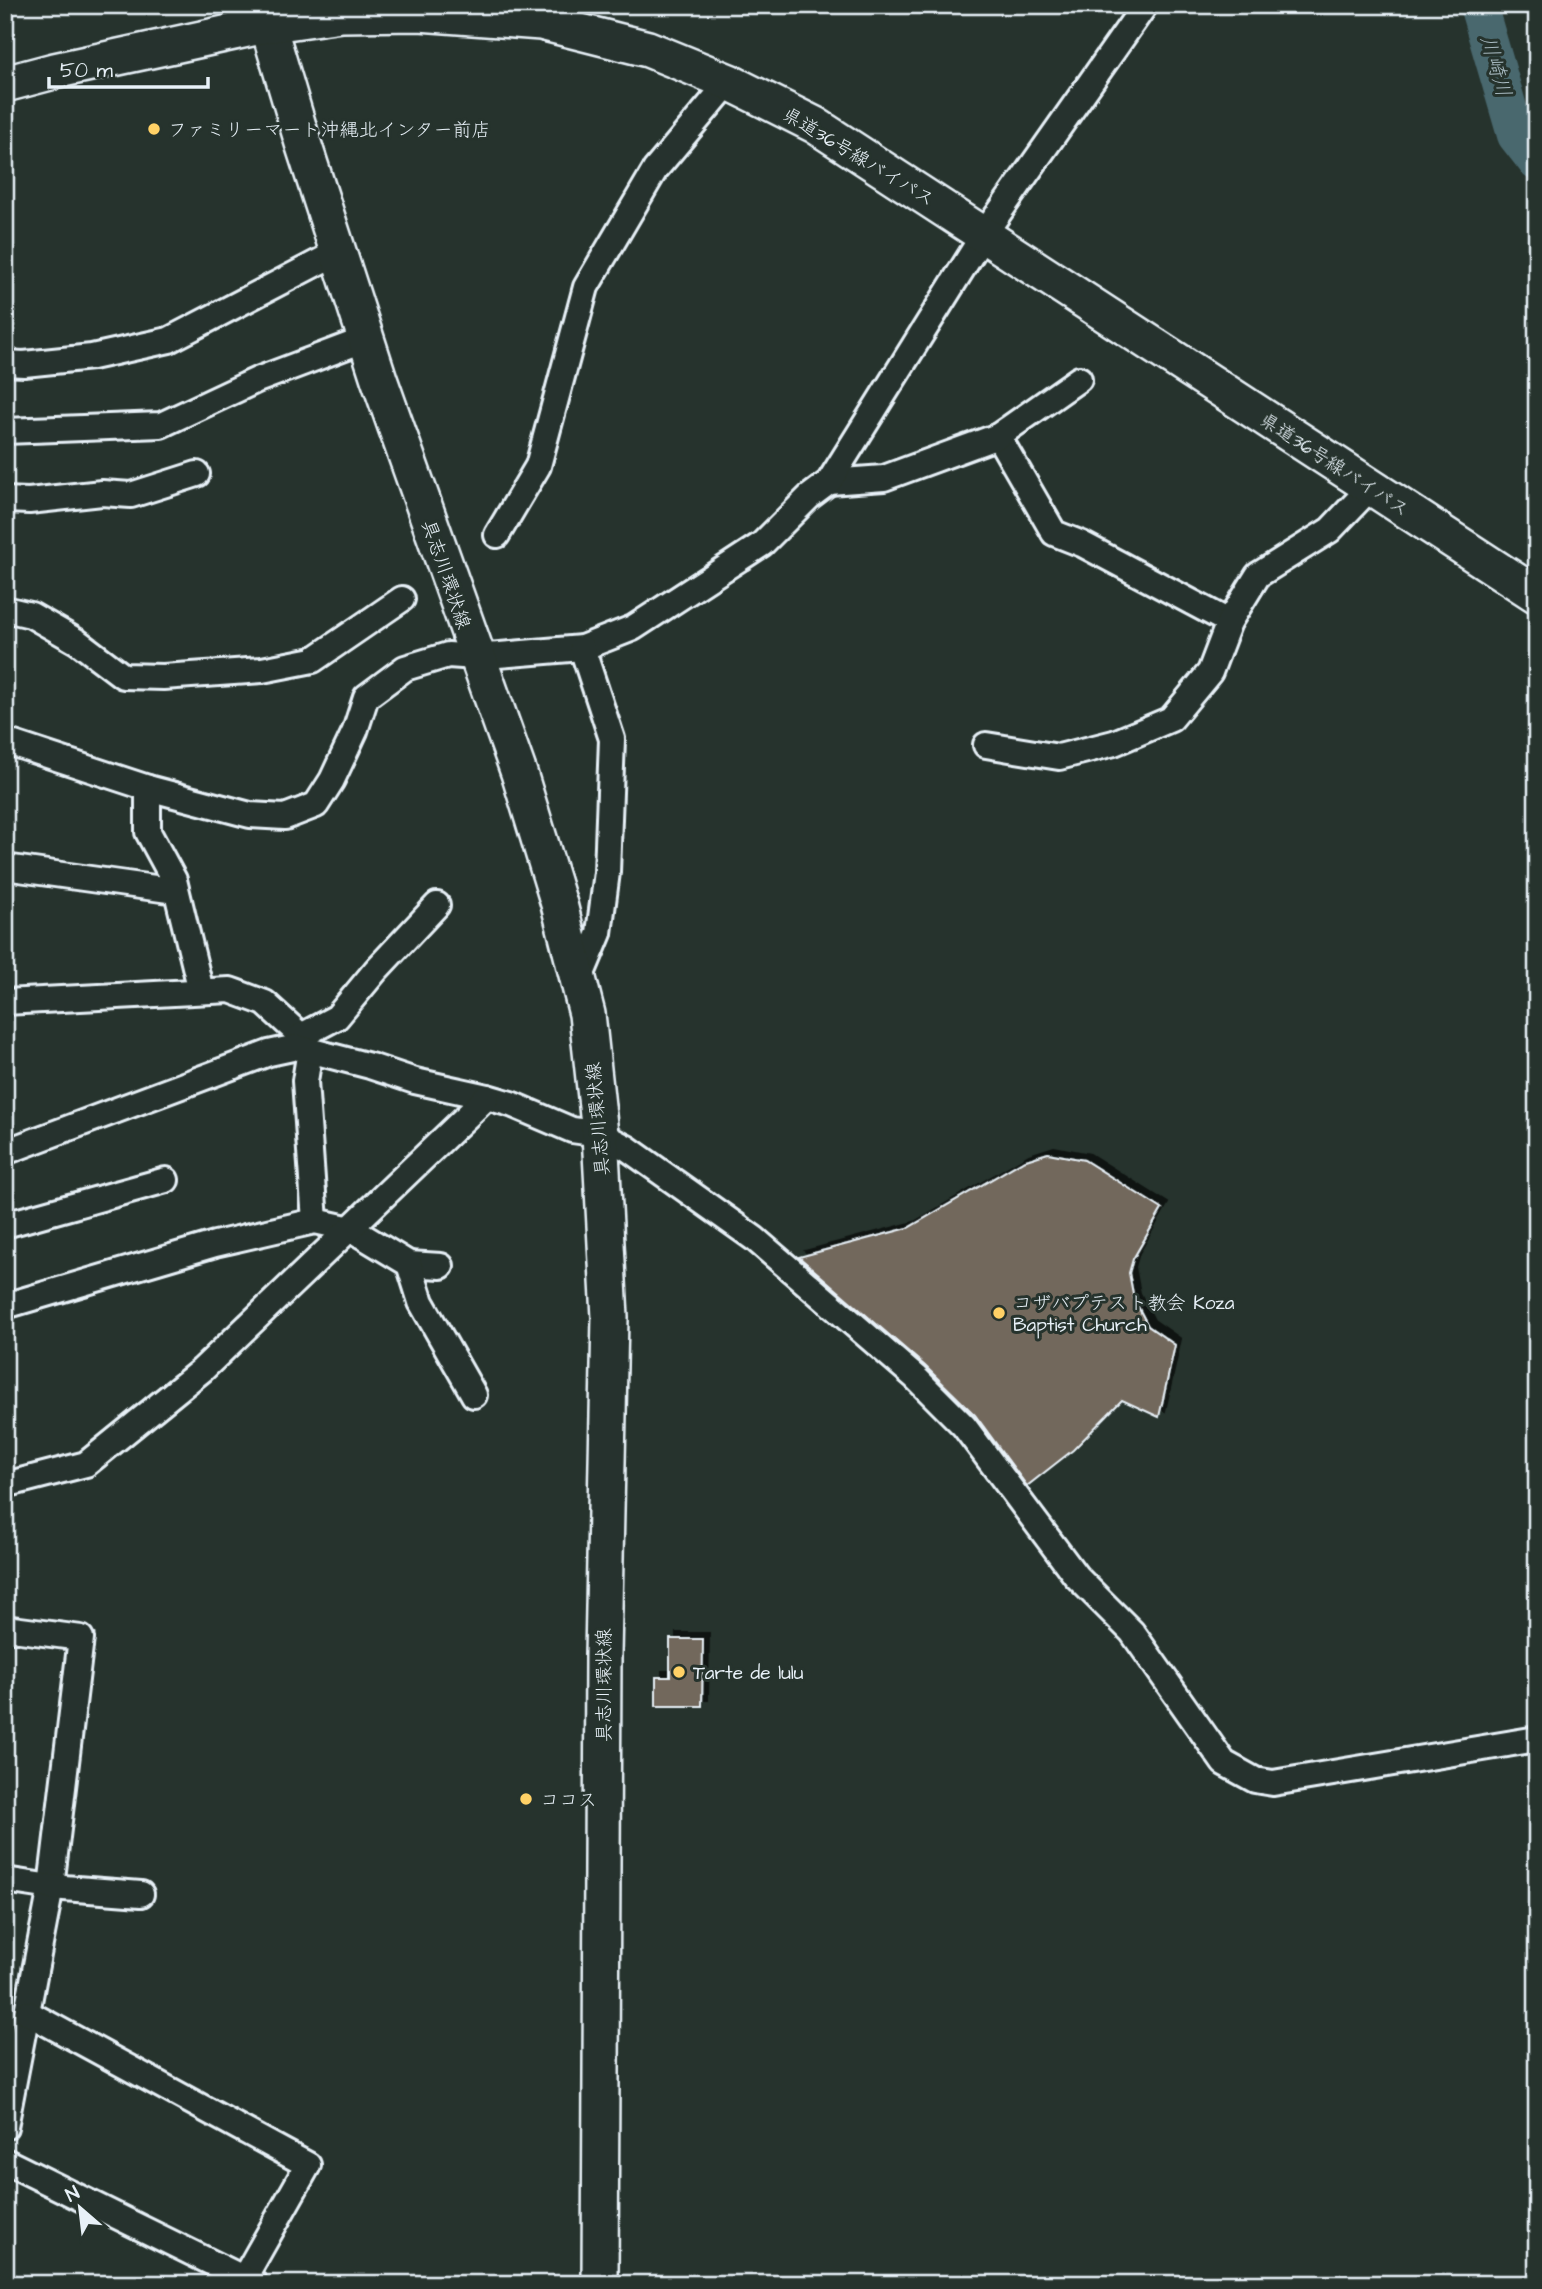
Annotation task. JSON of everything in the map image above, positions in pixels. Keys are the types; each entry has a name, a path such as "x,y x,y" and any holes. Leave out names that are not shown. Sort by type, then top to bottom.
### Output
{"main road":[{"name":"県道36号線バイパス","path":"5,85 264,15 419,13 541,22 648,49 729,82 815,125 1537,595"},
{"name":"具志川環状線","path":"264,15 366,338 523,786 559,904 587,1014 600,1134 610,1317 603,1656 600,2284"}],"street":[{"path":"5,741 148,788 250,815 285,817 316,805 332,780 355,731 366,697 405,668 448,655 476,657 582,648 633,628 762,544 809,497 829,482 984,234 1144,5"},
{"path":"497,535 538,466 586,286 655,170 729,82"},
{"path":"5,363 24,364 92,357 169,340 338,251"},
{"path":"5,431 161,425 257,380 366,338"},
{"path":"829,482 884,478 998,436 1079,379"},
{"path":"998,436 1055,533 1082,544 1229,622"},
{"path":"5,500 29,501 102,493 131,495 197,474"},
{"path":"985,745 1059,757 1114,743 1171,719 1210,672 1229,622 1258,575 1330,530 1371,487"},
{"path":"5,608 31,615 66,635 123,676 163,677 262,670 313,660 402,599"},
{"path":"579,981 599,933 607,872 612,739 582,648"},
{"path":"148,788 148,832 174,880 201,991"},
{"path":"5,867 176,891"},
{"path":"5,1152 269,1053 305,1043 337,1017 376,970 437,905"},
{"path":"5,1002 230,990 265,1003 305,1043 415,1081 511,1104 572,1130 600,1134 627,1147 755,1239 915,1377 964,1426 1076,1576 1132,1632 1224,1763 1255,1780 1273,1783 1537,1740"},
{"path":"305,1043 305,1081 315,1221"},
{"path":"5,1485 86,1464 202,1370 487,1097"},
{"path":"5,1225 166,1180"},
{"path":"5,1306 215,1244 315,1221 351,1230 409,1265 440,1266"},
{"path":"409,1265 421,1302 474,1395"},
{"path":"5,1628 81,1638 51,1887 5,2127"},
{"path":"5,1880 141,1895"},
{"path":"5,2161 249,2281 308,2165 28,2013"}],"building":[{"name":"コザバプテスト教会 Koza Baptist Church","path":"1048,1153 1084,1160 1162,1209 1133,1259 1129,1273 1134,1299 1148,1326 1175,1345 1159,1417 1122,1400 1073,1450 1027,1486 975,1415 925,1366 799,1257 908,1228 1023,1161"},
{"path":"670,1639 703,1639 702,1706 656,1706 656,1677 670,1677"}],"waterway":[{"name":"川崎川","path":"1478,5 1516,135 1537,162"}],"place":[{"name":"ファミリーマート沖縄北インター前店","path":"154,129"},
{"name":"コザバプテスト教会 Koza Baptist Church","path":"999,1313"},
{"name":"Tarte de lulu","path":"679,1672"},
{"name":"ココス","path":"526,1799"}]}
